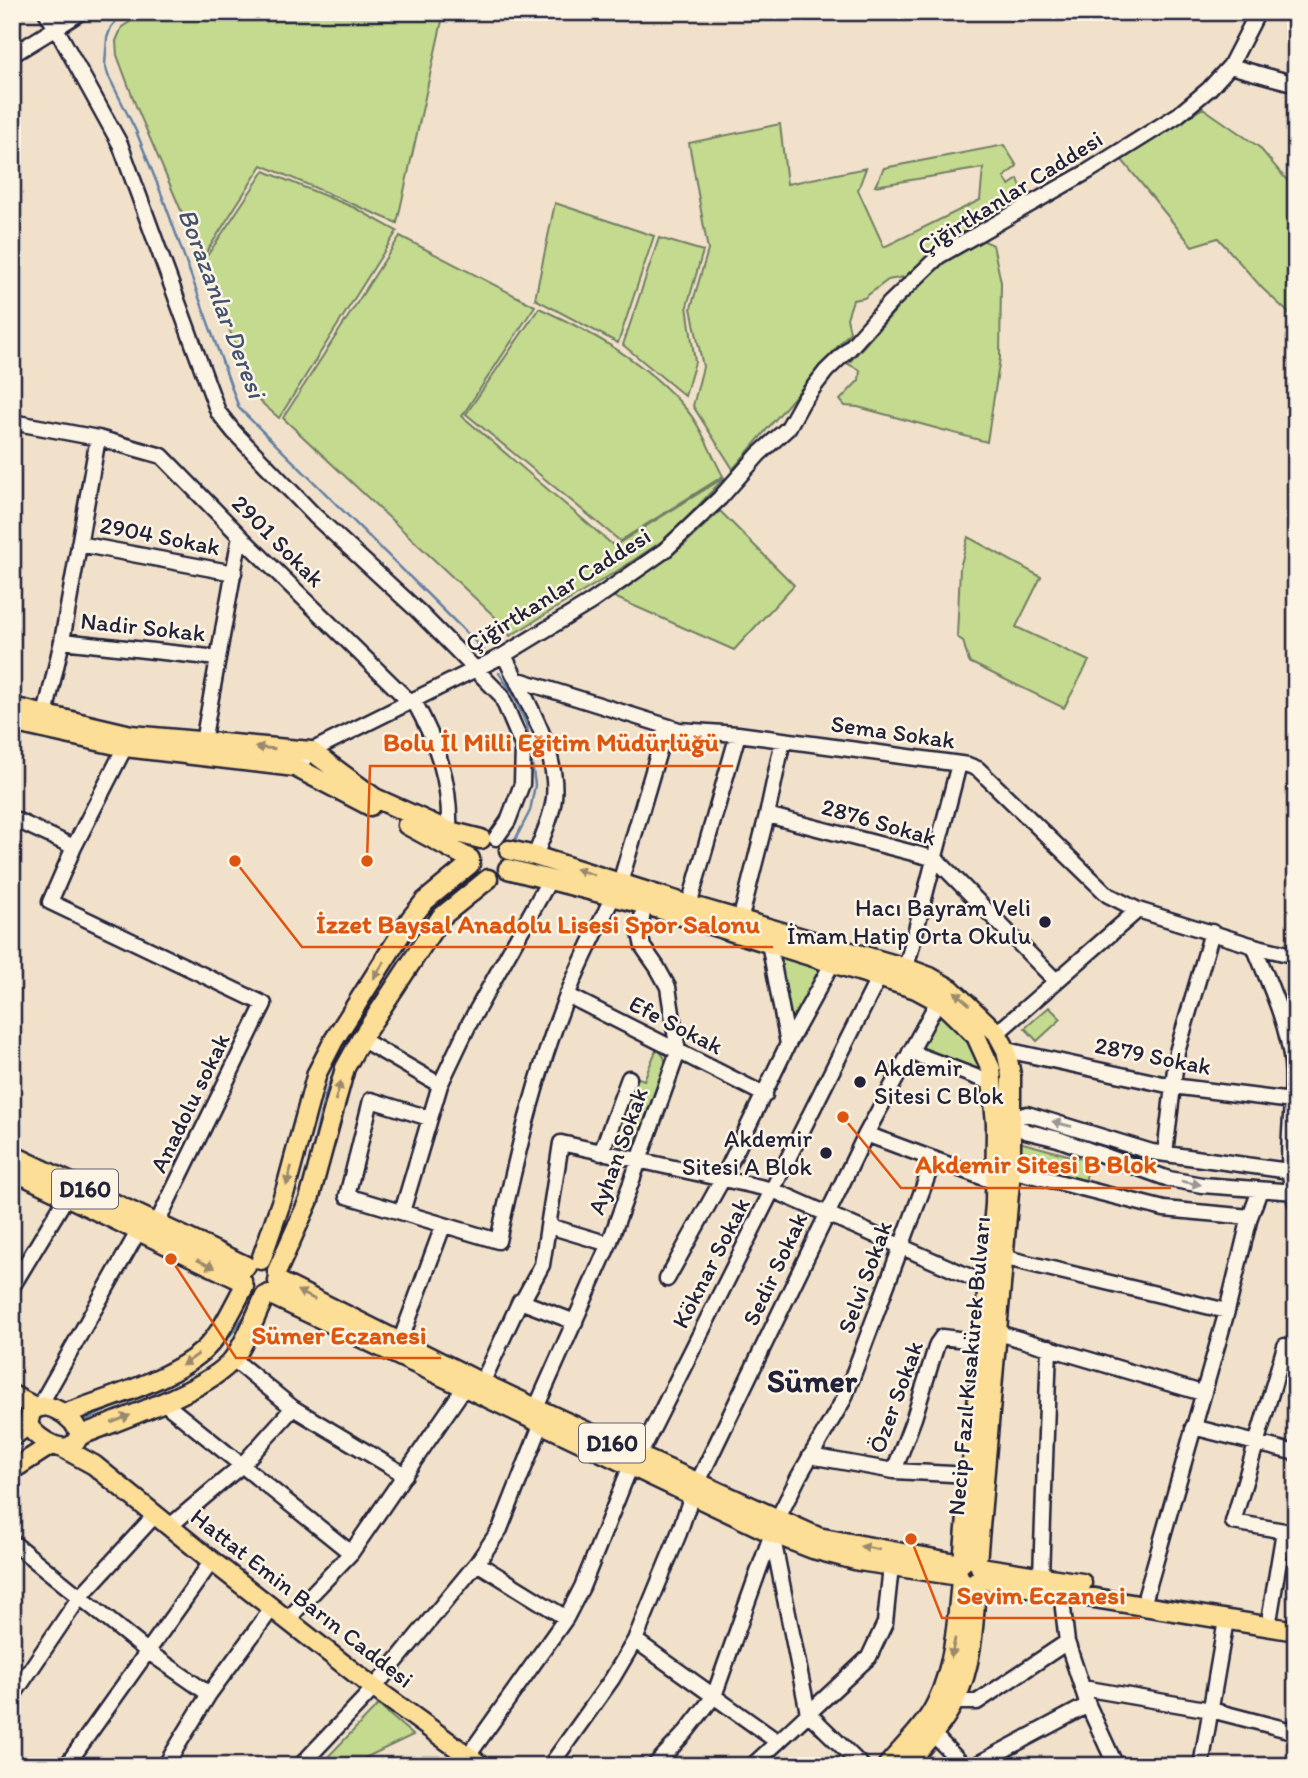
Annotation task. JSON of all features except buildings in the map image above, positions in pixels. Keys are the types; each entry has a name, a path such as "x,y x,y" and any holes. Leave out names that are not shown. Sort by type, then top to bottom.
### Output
{"main road":[{"path":"12,707 131,735 311,751"},
{"path":"12,722 125,747 295,767 470,862 477,874 488,879"},
{"name":"Necip Fazıl Kısakürek Bulvarı","path":"311,751 375,799 449,831 535,856 616,890"},
{"path":"12,1470 205,1381 233,1359 272,1285 309,1200 345,1069 361,1039 441,917 488,879 500,877 508,869 511,857 496,843 472,848 470,862 425,901 411,918 334,1040 317,1073 286,1188 217,1335 188,1362 113,1396 64,1414"},
{"name":"Necip Fazıl Kısakürek Bulvarı","path":"508,869 645,898 769,943 916,989 939,1001 976,1036 991,1069 992,1083 1004,1122 1011,1170 1002,1257 971,1475 971,1636 963,1682 955,1702 933,1734 905,1766"},
{"name":"Necip Fazıl Kısakürek Bulvarı","path":"645,898 689,905 906,968 951,989 997,1033 1006,1050 1011,1075 995,1182 986,1284 989,1337 969,1572 947,1674 937,1703 920,1729 887,1766"},
{"name":"D160","path":"12,1155 157,1223"},
{"name":"D160","path":"12,1170 138,1232 248,1273"},
{"path":"157,1223 248,1273 253,1295 272,1285"},
{"path":"248,1273 270,1262 272,1285"},
{"path":"272,1285 464,1388"},
{"name":"D160","path":"272,1285 400,1342 482,1383 539,1416"},
{"name":"D160","path":"464,1388 539,1416 635,1460 774,1526 813,1549 891,1566 1041,1576 1296,1619"},
{"path":"12,1396 33,1414 42,1440 68,1442"},
{"path":"12,1437 33,1414 50,1406 64,1414 77,1428 68,1442"},
{"name":"Hattat Emin Barın Caddesi","path":"68,1442 212,1561 374,1688 475,1761"},
{"name":"D160","path":"774,1526 1061,1592 1296,1631"}],"street":[{"path":"47,12 120,144 218,412 315,516 501,695 523,747 522,784 508,821 496,843"},
{"path":"12,55 81,12"},
{"name":"Çiğirtkanlar Caddesi","path":"295,767 311,751 504,655 591,602 664,551 788,428 803,401 826,371 939,256 1087,172 1178,115 1209,89 1230,66 1258,12"},
{"path":"1230,66 1296,84"},
{"name":"2901 Sokak","path":"12,422 98,438 162,456 240,536 412,701 438,748 450,809 449,831"},
{"path":"45,715 62,641 98,438"},
{"path":"203,742 240,536"},
{"name":"2904 Sokak","path":"79,544 234,573"},
{"name":"Nadir Sokak","path":"62,641 218,658"},
{"path":"504,655 552,761 554,799 535,856"},
{"name":"Sema Sokak","path":"516,679 680,730 738,734 959,764 978,769 1108,895 1138,910 1254,946 1296,956"},
{"path":"429,1118 372,1100 347,1196 498,1241 518,1148 567,995 616,890 666,727"},
{"path":"689,905 738,734"},
{"path":"740,920 783,740"},
{"path":"12,818 74,847 125,747"},
{"path":"906,968 959,764"},
{"name":"2876 Sokak","path":"767,815 936,859 1056,981"},
{"name":"Anadolu sokak","path":"74,847 50,902 264,1003 157,1223"},
{"path":"402,1212 440,1085 469,1024 550,879"},
{"name":"Ayhan Sokak","path":"300,1766 374,1688 477,1563 500,1529 539,1416 609,1244 678,1052 668,987 643,947 640,933 645,898"},
{"path":"997,1033 1138,910"},
{"path":"1165,1154 1177,1052 1212,932"},
{"path":"769,943 788,1044"},
{"path":"1004,1122 1169,1179 1295,1196 1292,1172 1291,1031 1254,946"},
{"path":"667,1279 722,1180 788,1044 833,962"},
{"name":"Köknar Sokak","path":"475,1761 565,1619 582,1587 635,1460 879,977"},
{"name":"Efe Sokak","path":"567,995 765,1096"},
{"name":"Sedir Sokak","path":"550,1766 612,1679 635,1640 679,1534 694,1489 866,1133 939,1001"},
{"path":"361,1039 440,1085"},
{"name":"2879 Sokak","path":"1006,1050 1172,1086 1292,1101"},
{"path":"910,1052 992,1083"},
{"path":"601,1153 629,1078"},
{"path":"1004,1122 1027,1114 1165,1154 1292,1172"},
{"path":"866,1133 995,1182"},
{"path":"482,1383 520,1301 522,1302 542,1265 561,1143 773,1191 986,1284"},
{"name":"Selvi Sokak","path":"654,1766 715,1696 774,1526 810,1456 844,1399 934,1158"},
{"path":"1011,1170 1164,1209 1250,1217"},
{"path":"1146,1595 1227,1311 1250,1217 1260,1191"},
{"path":"12,1287 67,1196"},
{"path":"400,1342 443,1226"},
{"path":"549,1226 609,1244"},
{"path":"33,1414 138,1232"},
{"path":"1002,1257 1227,1311"},
{"path":"522,1302 575,1322"},
{"name":"Özer Sokak","path":"894,1471 937,1344 942,1337 989,1337"},
{"path":"989,1337 1049,1347 1202,1393"},
{"path":"1270,1615 1290,1532 1233,1522 1286,1346 1296,1347"},
{"path":"1041,1576 1049,1347"},
{"path":"233,1359 293,1408 405,1475"},
{"path":"288,1619 351,1553 464,1388"},
{"path":"163,1402 351,1553"},
{"path":"170,1526 242,1465 293,1408"},
{"path":"1193,1427 1296,1452"},
{"path":"810,1456 894,1471 971,1475"},
{"path":"12,1697 79,1598 156,1514"},
{"path":"774,1526 808,1713 862,1766"},
{"path":"12,1542 147,1651 209,1694"},
{"path":"66,1766 212,1561"},
{"path":"477,1563 565,1619"},
{"path":"752,1766 869,1657 885,1623 891,1566"},
{"path":"1061,1592 1067,1642 1088,1705 1116,1766"},
{"path":"165,1766 209,1694 273,1607"},
{"path":"1200,1766 1226,1620"},
{"path":"635,1640 778,1741"},
{"path":"955,1702 976,1703 1067,1642"},
{"path":"1083,1688 1211,1710 1296,1732"},
{"path":"974,1766 1088,1705"},
{"path":"933,1734 964,1766"}],"green space":[{"path":"145,12 444,12 397,223 262,165 202,259 117,55 116,41 122,27"},
{"path":"1203,108 1259,147 1296,191 1296,320 1262,288 1218,238 1192,246 1122,160"},
{"path":"780,124 787,184 866,168 858,190 884,247 980,200 983,168 875,186 884,168 1004,145 1017,166 1004,177 1009,185 1018,179 1026,201 980,239 993,245 1001,282 1000,358 987,442 858,407 845,406 840,400 859,380 860,370 848,364 918,285 920,274 888,280 864,298 853,300 847,318 850,332 733,469 693,406 703,367 691,308 708,250 689,143"},
{"path":"264,171 355,208 397,231 279,418 256,398 203,262"},
{"path":"555,203 654,236 618,343 535,299"},
{"path":"400,236 535,306 462,416 614,546 725,477 670,536 510,636 494,616 283,418"},
{"path":"659,238 703,251 687,306 695,362 685,396 623,345"},
{"path":"539,308 580,328 637,363 671,392 701,432 723,476 620,541 466,414"},
{"path":"720,511 794,585 734,650 614,597 683,546"},
{"path":"968,537 1041,577 1016,627 1089,661 1064,708 969,662 963,641 957,637 960,568"},
{"path":"779,952 823,965 790,1023"},
{"path":"1049,1007 1061,1019 1037,1041 1025,1028"},
{"path":"937,1010 972,1046 981,1075 920,1052"},
{"path":"657,1048 666,1065 633,1150 613,1142 636,1077 644,1080"},
{"path":"1019,1142 1090,1161 1085,1182 1015,1163"},
{"path":"378,1705 413,1735 348,1766 319,1766"}],"waterway":[{"name":"Borazanlar Deresi","path":"124,12 111,27 107,38 105,64 108,75 136,131 163,198 239,408 484,650"},
{"name":"Borazanlar Deresi","path":"499,673 513,694 527,726 535,785 530,811 515,840"},
{"name":"Borazanlar Deresi","path":"392,975 433,912 476,876"},
{"name":"Borazanlar Deresi","path":"310,1162 328,1085 349,1043"},
{"name":"Borazanlar Deresi","path":"298,1202 304,1185"},
{"name":"Borazanlar Deresi","path":"273,1256 290,1221"},
{"name":"Borazanlar Deresi","path":"180,1377 208,1359 244,1317"},
{"name":"Borazanlar Deresi","path":"85,1420 129,1400"},
{"name":"Borazanlar Deresi","path":"12,1455 21,1449"}],"place":[{"name":"İzzet Baysal Anadolu Lisesi Spor Salonu","path":"235,861"},
{"name":"Bolu İl Milli Eğitim Müdürlüğü","path":"367,861"},
{"name":"Hacı Bayram Veli İmam Hatip Orta Okulu","path":"1045,922"},
{"name":"Akdemir Sitesi C Blok","path":"860,1082"},
{"name":"Akdemir Sitesi B Blok","path":"843,1117"},
{"name":"Akdemir Sitesi A Blok","path":"826,1153"},
{"name":"Sümer Eczanesi","path":"171,1259"},
{"name":"Sevim Eczanesi","path":"911,1539"}],"district":[{"name":"Sümer","path":"812,1381"}]}
